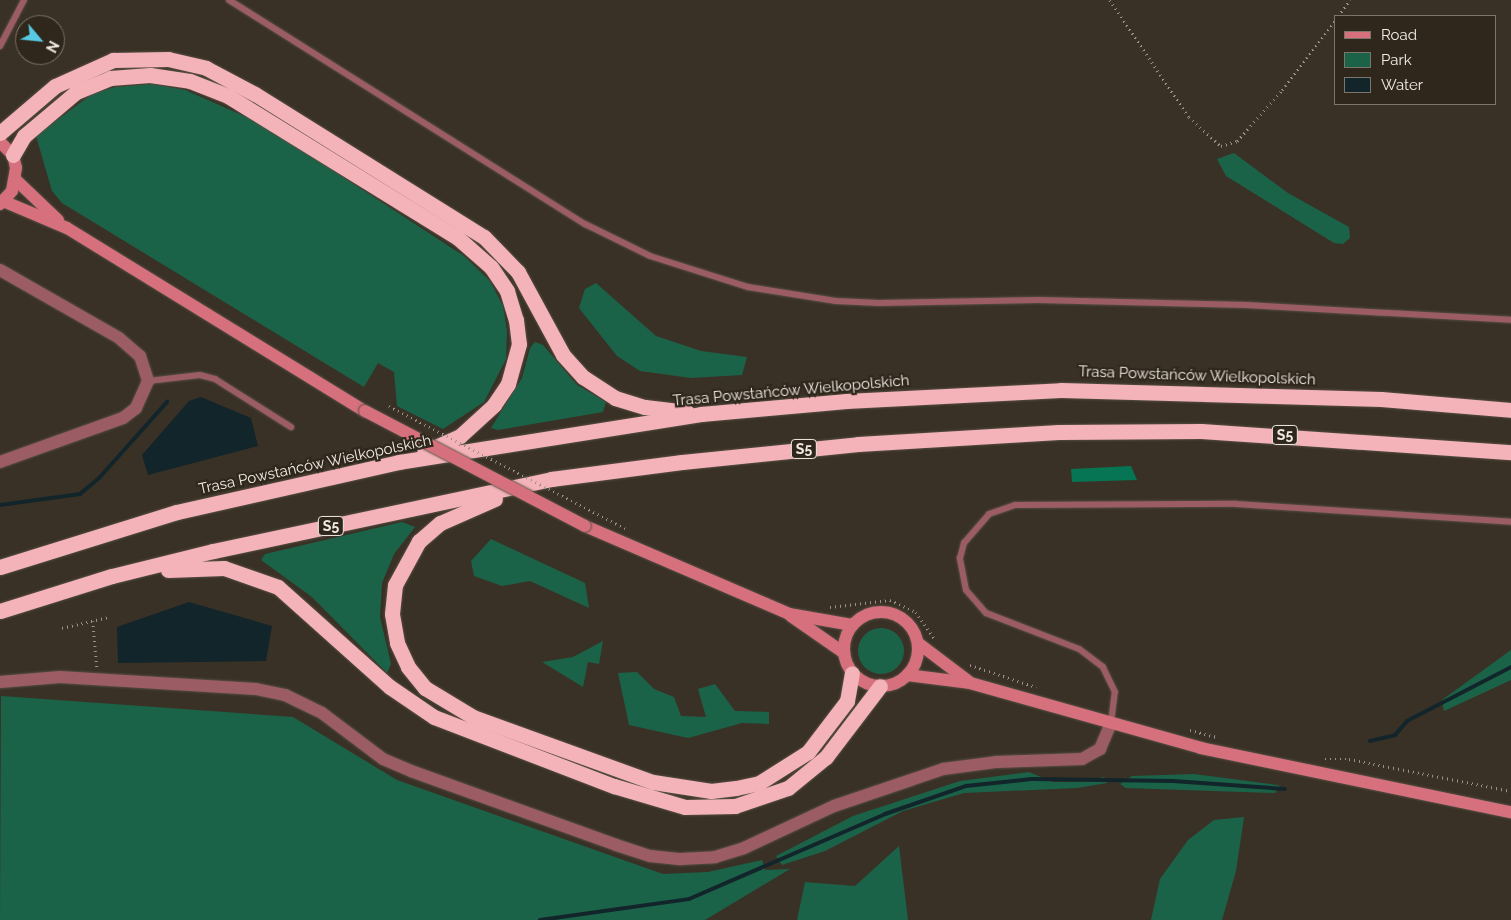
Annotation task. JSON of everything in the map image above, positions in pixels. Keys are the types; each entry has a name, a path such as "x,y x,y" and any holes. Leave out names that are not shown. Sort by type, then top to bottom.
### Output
{"highway":[{"path":"0,133 55,86 106,63 134,58 168,58 206,68 255,94 484,236 518,272 563,355 584,377 615,398 645,407 701,414"},
{"path":"13,155 24,136 76,92 110,78 150,75 190,81 236,101 458,238 491,267 507,291 516,320 519,344 514,364 508,384 480,421 460,436 399,462"},
{"name":"Trasa Powstańców Wielkopolskich","path":"0,567 177,512 399,462 701,414 846,400 1061,390 1381,399 1511,410"},
{"name":"S5","path":"0,611 112,576 551,479 858,444 1059,432 1201,431 1511,452"},
{"path":"551,479 464,510 440,523 419,541 405,562 395,585 392,614 397,643 408,667 425,688 448,704 653,782 711,791 759,783 808,752 847,701 852,673"},
{"path":"112,576 194,568 224,568 254,577 278,587 299,603 390,687 434,717 614,786 685,807 735,806 788,788 826,757 880,686"}],"main road":[{"path":"0,142 13,155 16,180 2,203 67,228 365,411 584,526 789,614 844,652 852,673 860,680 880,686 907,675 970,683 1110,725 1511,812"},
{"path":"16,180 67,228"},
{"path":"789,614 852,625 872,613 890,613 906,622 918,642 970,683"},
{"path":"844,652 852,625"},
{"path":"907,675 914,666 918,642"}],"street":[{"path":"0,270 22,279 119,338 140,356 148,381 136,408 123,418 0,462"},
{"path":"0,682 31,677 97,680 256,689 285,695 322,713 383,759 411,771 616,845 650,856 681,859 715,857 744,848 834,806 943,769 996,762 1082,759 1100,748 1110,725"}],"lane":[{"path":"0,46 24,0"},
{"path":"229,0 585,224 650,256 748,287 871,303 1038,300 1246,304 1511,320"},
{"path":"148,381 200,375 215,378 292,427"},
{"path":"1110,725 1115,692 1103,668 1079,649 986,613 966,590 960,566 964,543 989,514 1016,505 1236,504 1511,522"}],"path":[{"path":"1110,0 1189,116 1221,146 1237,141 1282,90 1334,21"},
{"path":"1339,15 1350,0"},
{"path":"390,406 610,521"},
{"path":"62,628 109,617"},
{"path":"93,621 97,680"},
{"path":"1321,760 1349,759 1511,791"}],"green space":[{"path":"152,84 185,90 262,124 464,256 490,281 503,306 507,331 506,359 484,402 443,429 397,406 394,372 378,363 364,387 62,203 52,191 36,136 92,94 115,87"},
{"path":"1234,153 1288,193 1349,227 1350,238 1343,244 1334,243 1226,176 1217,159"},
{"path":"596,283 656,336 701,351 747,357 742,375 691,378 640,371 617,356 579,308 585,289"},
{"path":"535,342 543,345 577,385 606,402 603,412 498,430 491,428 522,378 530,348"},
{"path":"1131,466 1137,480 1072,482 1071,469"},
{"path":"402,522 415,527 394,554 382,583 380,617 391,664 387,673 312,597 261,560 265,554"},
{"path":"491,539 585,583 589,608 530,581 502,586 474,576 471,561"},
{"path":"881,628 894,632 900,638 904,651 900,664 894,670 881,674 868,670 862,664 858,651 862,638 868,632"},
{"path":"603,641 599,664 588,662 583,687 542,662 573,657"},
{"path":"1511,650 1511,680 1444,711 1442,700"},
{"path":"637,672 654,689 674,697 681,716 706,717 698,689 715,684 735,711 769,712 769,724 742,723 688,738 629,725 618,673"},
{"path":"1,696 293,717 397,780 663,874 708,872 762,860 765,870 790,869 705,920 0,920"},
{"path":"1029,772 1053,782 1082,782 1104,777 1107,783 1077,788 964,793 903,811 825,851 782,865 776,856 853,816 960,781"},
{"path":"1194,774 1280,786 1275,793 1126,788 1120,784 1132,776"},
{"path":"1244,817 1236,871 1222,920 1151,920 1160,879 1188,840 1214,820"},
{"path":"899,846 908,920 797,920 805,882 855,886"}],"water":[{"path":"201,397 251,418 258,446 148,475 142,455 189,401"},
{"path":"189,602 272,626 266,661 118,663 117,627"}],"waterway":[{"path":"0,505 80,494 100,477 167,402"},
{"path":"1370,741 1395,735 1407,721 1511,667"},
{"path":"540,920 689,899 885,814 966,786 1032,779 1173,781 1285,789"}]}
